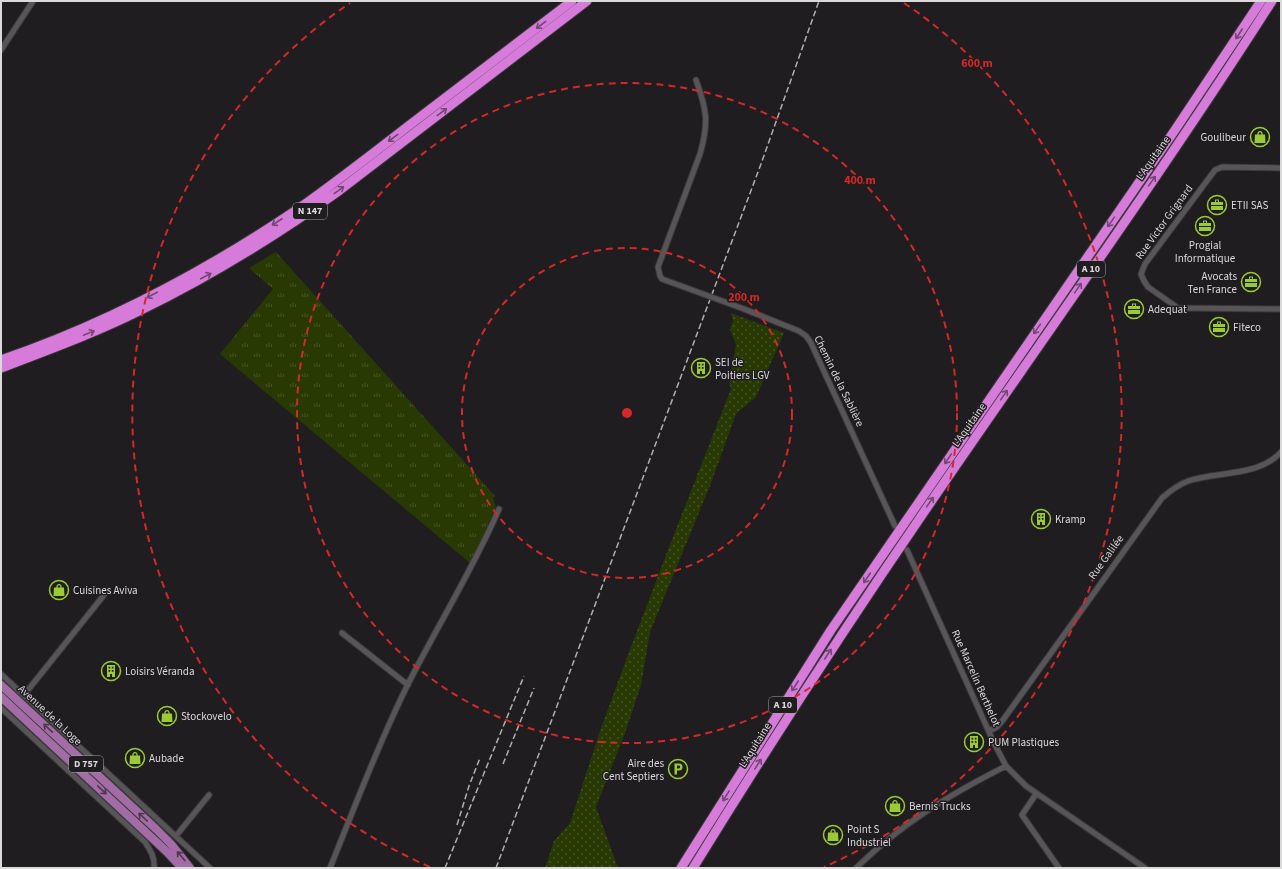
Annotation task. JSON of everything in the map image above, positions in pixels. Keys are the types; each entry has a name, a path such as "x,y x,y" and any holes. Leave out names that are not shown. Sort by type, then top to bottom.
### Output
{"highway":[{"name":"N 147","path":"2,361 76,331 142,300 184,278 262,232 338,180 572,1"},
{"name":"N 147","path":"2,361 93,332 127,317 223,267 301,218 587,1"},
{"name":"L'Aquitaine","path":"681,868 831,630 1175,130 1260,1"},
{"name":"L'Aquitaine","path":"693,868 803,692 872,587 1191,124 1272,1"}],"main road":[{"name":"Avenue de la Loge","path":"1,685 168,847"},
{"name":"Avenue de la Loge","path":"1,697 168,847"},
{"name":"D 757","path":"168,847 182,868"},
{"name":"D 757","path":"168,847 190,868"}],"street":[{"path":"1,50 33,1"},
{"name":"Chemin de la Sablière","path":"696,80 706,109 706,128 700,154 658,267 660,276 662,279 744,309 799,331 806,336 812,343 895,526"},
{"name":"Rue Victor Grignard","path":"1281,168 1222,167 1215,170 1145,264 1141,274 1148,287 1178,308 1281,309"},
{"name":"Rue Galilée","path":"989,731 997,727 1003,720 1162,498 1170,491 1188,481 1255,468 1271,461 1281,452"},
{"path":"330,868 375,759 408,685 434,634 476,559 499,509"},
{"name":"Rue Marcelin Berthelot","path":"906,550 1006,766 1017,779 1036,794 1145,868"},
{"path":"24,695 104,595"},
{"path":"342,633 408,685"},
{"path":"1,674 210,868"},
{"path":"1,708 145,842 151,852 154,861 154,868"},
{"path":"856,868 885,841 914,819 964,788 1006,766"},
{"path":"1036,794 1022,815 1059,868"},
{"path":"176,836 209,795"}],"green space":[{"path":"276,252 495,496 493,498 496,507 470,563 220,354 273,289 249,268"},
{"path":"731,313 784,333 756,397 736,414 711,483 650,632 641,685 625,733 596,807 618,868 545,868 554,841 570,823 600,731 629,652 731,389 729,383 736,345 730,329 733,321"}],"railway":[{"path":"496,868 761,164 819,1"},
{"path":"445,868 524,676"},
{"path":"503,764 534,688"},
{"path":"457,825 469,786 480,758"}],"place":[{"name":"Goulibeur","path":"1260,137"},
{"name":"ETII SAS","path":"1217,205"},
{"name":"Progial Informatique","path":"1205,226"},
{"name":"Avocats Ten France","path":"1251,282"},
{"name":"Adequat","path":"1134,309"},
{"name":"Fiteco","path":"1219,327"},
{"name":"SEI de Poitiers LGV","path":"701,368"},
{"name":"Kramp","path":"1041,519"},
{"name":"Cuisines Aviva","path":"59,590"},
{"name":"Loisirs Véranda","path":"111,671"},
{"name":"Stockovelo","path":"167,716"},
{"name":"PUM Plastiques","path":"974,742"},
{"name":"Aubade","path":"135,758"},
{"name":"Aire des Cent Septiers","path":"678,769"},
{"name":"Bernis Trucks","path":"895,806"},
{"name":"Point S Industriel","path":"833,835"}]}
